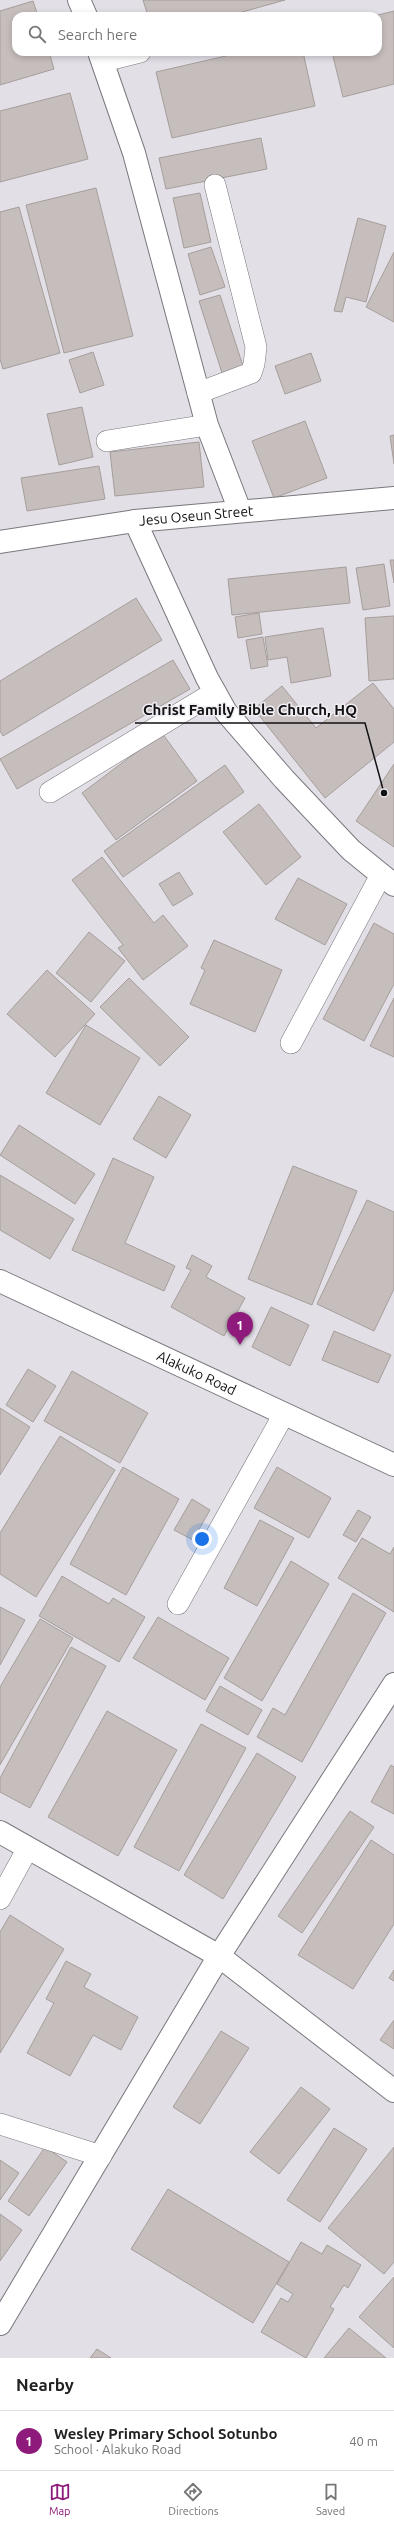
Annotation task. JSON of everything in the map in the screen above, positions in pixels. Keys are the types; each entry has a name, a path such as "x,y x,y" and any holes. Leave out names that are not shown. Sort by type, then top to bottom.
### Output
{"street":[{"path":"79,0 84,12"},
{"path":"101,56 134,153 198,393 208,425 240,511"},
{"name":"Jesu Oseun Street","path":"0,542 135,521 394,498"},
{"path":"135,521 215,692 226,712 284,779 351,850 388,880"},
{"name":"Alakuko Road","path":"0,1281 394,1465"},
{"path":"0,2324 219,1956 394,1684"},
{"path":"0,1832 219,1956 394,2091"}],"lane":[{"path":"105,56 112,59 124,56"},
{"path":"198,393 251,373 254,364 256,347 215,184"},
{"path":"107,441 208,425"},
{"path":"50,792 215,692"},
{"path":"291,1043 388,880"},
{"path":"178,1604 284,1414"},
{"path":"0,1899 28,1848"},
{"path":"0,2124 101,2156"}],"building":[{"path":"143,0 285,0 242,12 147,12"},
{"path":"33,1 37,12 12,12 12,56 50,56 54,69 0,85 0,11"},
{"path":"394,11 394,84 343,97 333,56 382,56 382,14"},
{"path":"226,56 304,56 315,106 172,138 156,72"},
{"path":"70,93 88,159 0,182 0,111"},
{"path":"261,138 267,169 166,189 159,158"},
{"path":"96,188 133,336 64,353 26,205"},
{"path":"200,193 211,242 184,248 173,198"},
{"path":"19,207 60,353 3,369 0,359 0,212"},
{"path":"358,218 386,226 366,302 346,297 342,312 334,311"},
{"path":"211,247 225,287 200,295 188,254"},
{"path":"394,252 394,322 366,307"},
{"path":"220,295 243,366 222,373 199,301"},
{"path":"93,352 104,385 80,393 69,360"},
{"path":"311,353 321,381 285,394 275,366"},
{"path":"82,407 93,457 59,465 47,414"},
{"path":"305,421 327,478 274,498 252,441"},
{"path":"394,435 394,464 390,436"},
{"path":"199,442 204,487 115,496 110,452"},
{"path":"99,466 105,499 27,511 21,478"},
{"path":"390,560 394,560 394,583"},
{"path":"384,564 390,606 363,610 356,568"},
{"path":"346,567 350,603 232,615 228,579"},
{"path":"136,598 162,640 3,736 0,731 0,681"},
{"path":"259,613 262,634 238,638 235,617"},
{"path":"394,616 394,679 369,681 365,618"},
{"path":"323,628 331,676 291,683 287,657 268,660 265,637"},
{"path":"263,637 268,666 251,669 246,640"},
{"path":"173,660 190,689 17,789 0,759"},
{"path":"373,683 394,709 394,742 325,798 254,709 282,686 316,728"},
{"path":"162,733 197,781 116,840 82,793"},
{"path":"394,764 394,847 356,821"},
{"path":"225,765 244,792 123,877 104,851"},
{"path":"259,804 301,857 266,885 223,832"},
{"path":"102,857 154,923 163,915 188,946 143,980 118,948 123,945 72,880"},
{"path":"179,872 193,894 173,906 159,884"},
{"path":"298,878 347,904 325,945 275,919"},
{"path":"374,923 394,934 394,984 364,1041 323,1019"},
{"path":"89,932 125,961 91,1002 56,973"},
{"path":"214,940 282,970 255,1032 190,1004 205,970 201,968"},
{"path":"47,970 95,1014 55,1057 7,1014"},
{"path":"129,978 189,1037 160,1066 100,1007"},
{"path":"394,998 394,1057 370,1046"},
{"path":"86,1025 140,1058 100,1125 46,1093"},
{"path":"159,1096 191,1115 166,1158 133,1139"},
{"path":"19,1125 95,1174 75,1204 0,1155"},
{"path":"113,1158 154,1177 125,1243 175,1266 164,1291 72,1250"},
{"path":"293,1166 357,1191 312,1305 248,1279"},
{"path":"0,1175 74,1219 50,1259 0,1230"},
{"path":"367,1200 394,1212 394,1289 374,1331 317,1304"},
{"path":"192,1255 212,1266 206,1277 245,1298 224,1336 171,1307 191,1270 186,1268"},
{"path":"271,1307 309,1325 290,1366 252,1347"},
{"path":"334,1331 391,1355 378,1383 322,1360"},
{"path":"28,1369 56,1386 33,1422 6,1405"},
{"path":"72,1371 148,1413 120,1463 44,1421"},
{"path":"0,1408 30,1427 0,1475"},
{"path":"60,1436 115,1470 36,1597 0,1574 0,1533"},
{"path":"123,1467 179,1499 126,1595 70,1564"},
{"path":"277,1467 331,1498 309,1538 254,1508"},
{"path":"192,1499 210,1510 193,1540 174,1530"},
{"path":"358,1510 371,1517 356,1542 343,1535"},
{"path":"260,1520 294,1538 257,1606 224,1588"},
{"path":"362,1538 390,1554 394,1547 394,1612 338,1578"},
{"path":"291,1561 329,1584 262,1701 224,1678"},
{"path":"62,1576 109,1604 113,1598 145,1617 119,1662 39,1616"},
{"path":"353,1593 386,1613 302,1762 257,1737 273,1708 285,1715"},
{"path":"0,1607 25,1620 0,1665"},
{"path":"158,1617 229,1658 205,1700 133,1658"},
{"path":"40,1619 73,1638 0,1765 0,1687"},
{"path":"71,1647 106,1666 30,1808 0,1792 0,1778"},
{"path":"220,1686 262,1710 248,1735 206,1711"},
{"path":"107,1711 177,1750 118,1856 48,1817"},
{"path":"201,1724 246,1748 179,1871 134,1847"},
{"path":"257,1753 296,1777 223,1899 184,1875"},
{"path":"391,1765 394,1767 394,1814 371,1802"},
{"path":"350,1811 374,1827 302,1933 278,1916"},
{"path":"371,1840 394,1855 394,1924 353,1989 298,1955"},
{"path":"10,1915 64,1949 0,2053 0,1932"},
{"path":"66,1961 91,1974 84,1987 138,2017 121,2050 93,2035 70,2076 27,2053 54,2003 46,1999"},
{"path":"394,1970 394,1981 389,1978"},
{"path":"394,2020 394,2049 380,2040"},
{"path":"221,2031 249,2048 200,2124 173,2107"},
{"path":"301,2087 330,2109 279,2174 250,2152"},
{"path":"334,2128 367,2149 320,2222 287,2200"},
{"path":"45,2147 67,2162 29,2216 8,2201"},
{"path":"394,2147 394,2262 384,2274 328,2228"},
{"path":"0,2160 19,2173 0,2200"},
{"path":"168,2189 289,2262 253,2323 131,2249"},
{"path":"0,2214 22,2230 0,2261"},
{"path":"301,2242 322,2254 327,2245 361,2265 348,2288 344,2285 330,2307 334,2309 306,2358 261,2332 281,2298 288,2302 293,2294 277,2284"},
{"path":"394,2277 394,2348 359,2317"},
{"path":"349,2328 386,2358 324,2358"},
{"path":"97,2349 111,2358 90,2358"}],"place":[{"name":"Christ Family Bible Church, HQ","path":"384,793"},
{"name":"Wesley Primary School Sotunbo","path":"240,1345"}]}
